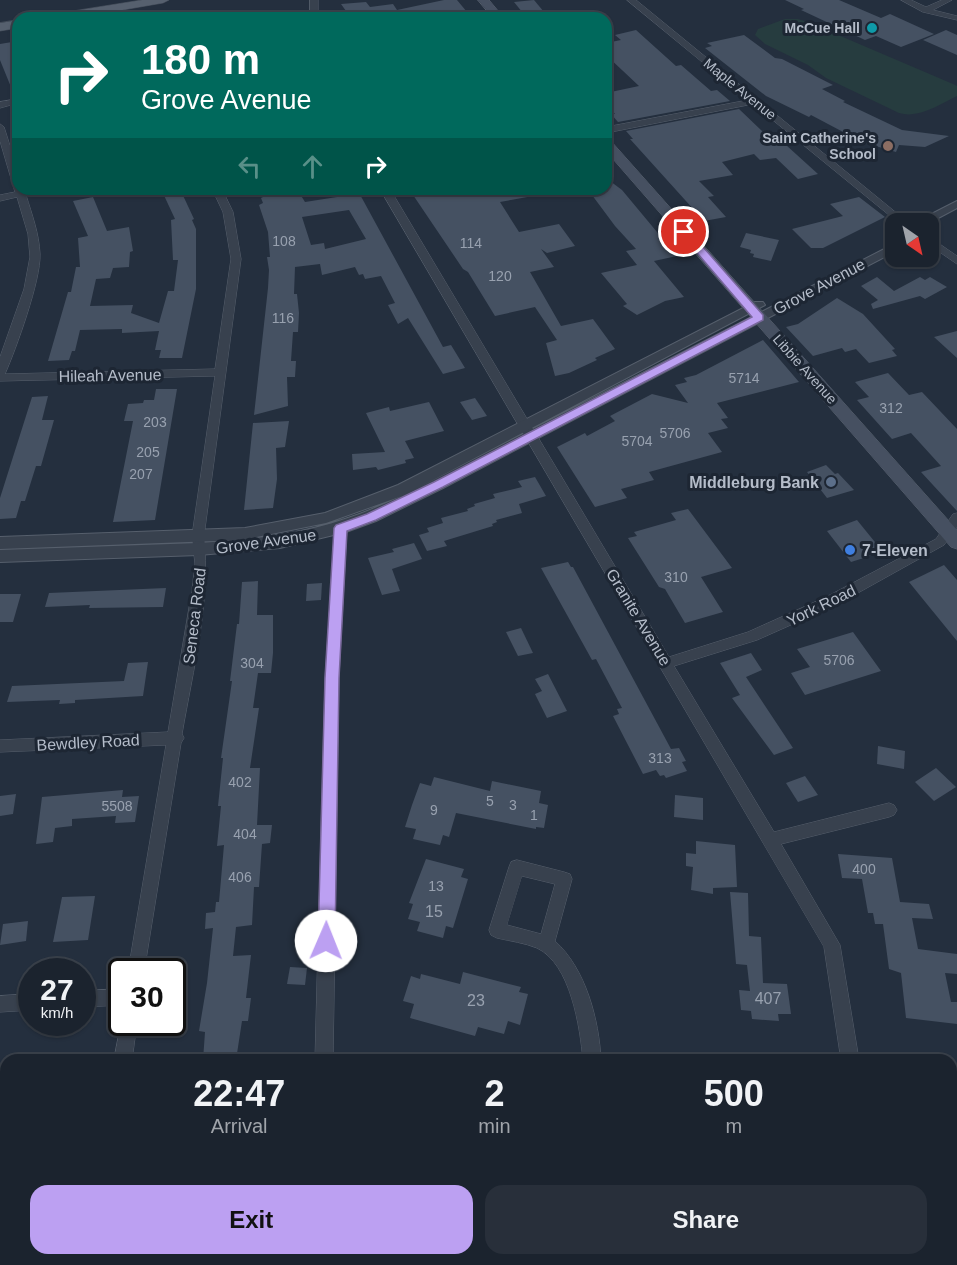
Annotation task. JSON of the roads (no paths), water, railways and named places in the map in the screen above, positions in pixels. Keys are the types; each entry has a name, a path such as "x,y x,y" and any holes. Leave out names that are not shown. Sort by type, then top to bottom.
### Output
{"main road":[{"path":"91,12 163,0"},
{"path":"483,0 493,12"},
{"name":"Libbie Avenue","path":"612,150 755,313 954,530"}],"street":[{"name":"Maple Avenue","path":"631,0 892,213"},
{"path":"905,0 926,10 957,18"},
{"path":"926,10 948,0"},
{"path":"612,129 755,101"},
{"path":"0,127 12,169"},
{"path":"0,373 29,289 35,257 33,234 19,195"},
{"name":"Seneca Road","path":"138,958 177,738 199,590 199,542 236,259 228,212 220,195"},
{"name":"Granite Avenue","path":"389,195 832,945 849,1054"},
{"path":"939,213 957,204"},
{"path":"939,224 957,215"},
{"name":"Grove Avenue","path":"0,543 269,543 340,528 396,506 529,431 755,313 885,240"},
{"path":"939,247 957,261"},
{"name":"Grove Avenue","path":"755,313 885,251"},
{"name":"Hileah Avenue","path":"0,378 220,372"},
{"name":"Grove Avenue","path":"0,556 199,542 275,530 350,511 529,431"},
{"path":"324,1054 332,678 340,528"},
{"name":"York Road","path":"666,663 752,636 798,618 939,543 954,530"},
{"name":"Bewdley Road","path":"0,746 177,738"},
{"path":"770,840 889,810"},
{"path":"546,944 564,879 517,867 497,930 546,944 563,963 580,1000 591,1043 591,1054"},
{"path":"0,1004 18,1003"},
{"path":"124,1054 126,1036"}],"place":[{"name":"McCue Hall","path":"872,28"},
{"name":"Saint Catherine's School","path":"888,146"},
{"name":"Middleburg Bank","path":"831,482"},
{"name":"7-Eleven","path":"850,550"}]}
